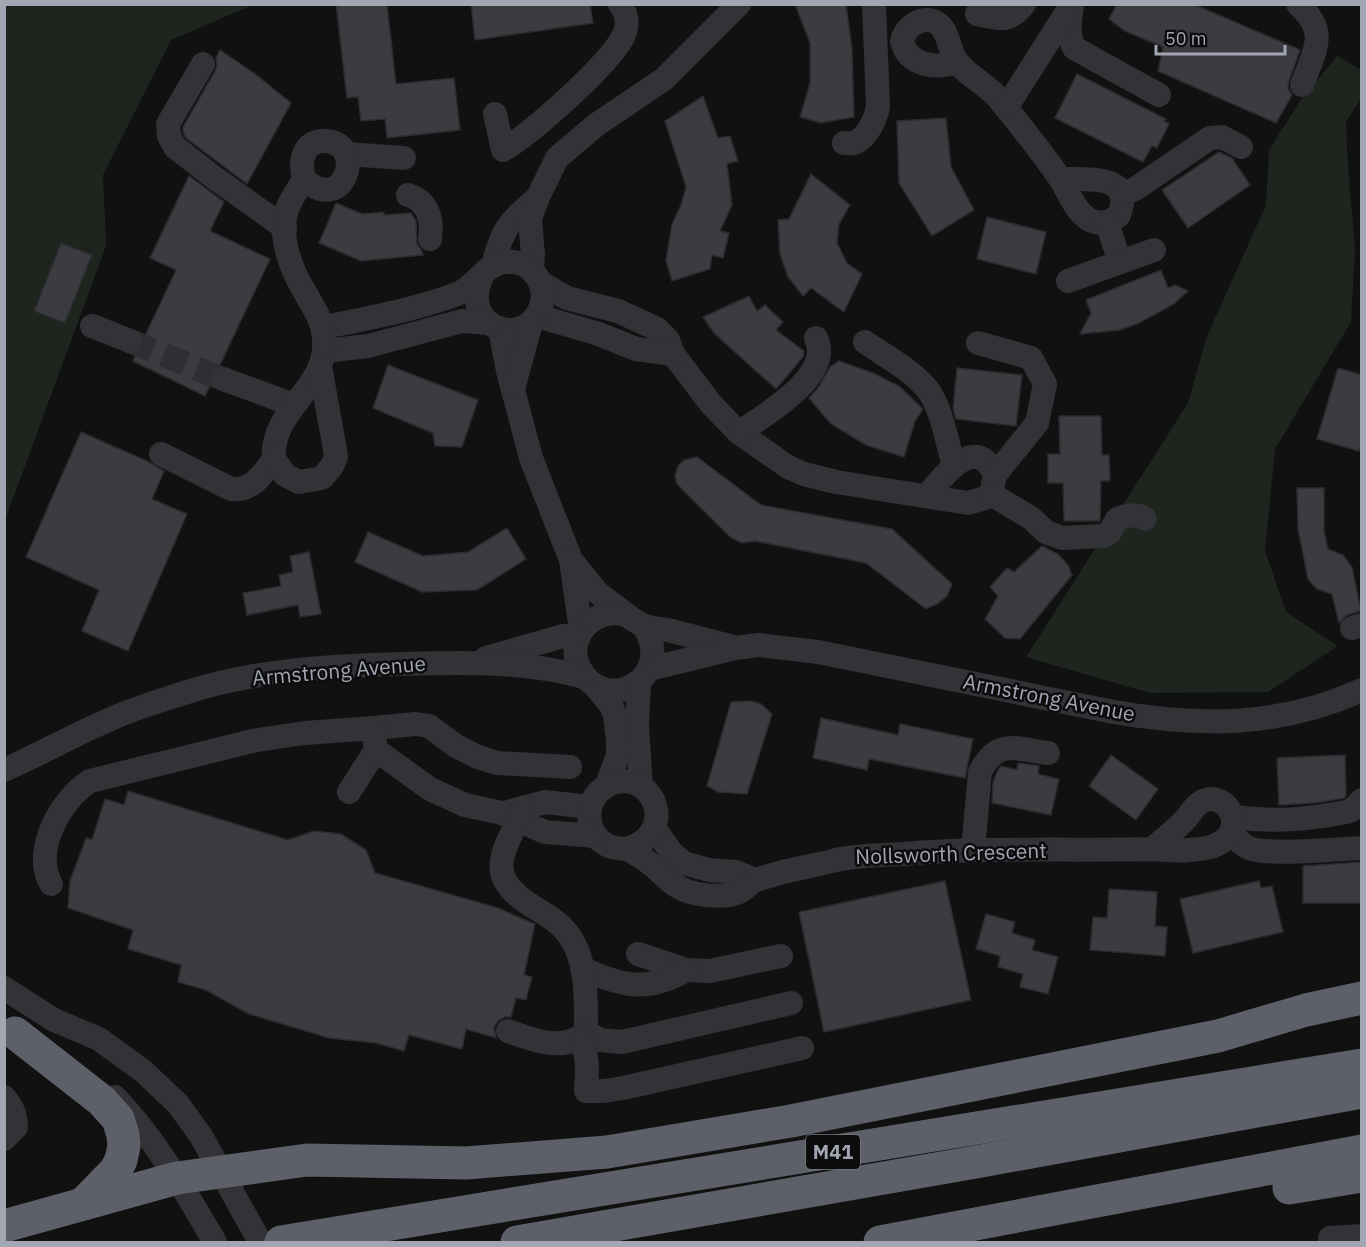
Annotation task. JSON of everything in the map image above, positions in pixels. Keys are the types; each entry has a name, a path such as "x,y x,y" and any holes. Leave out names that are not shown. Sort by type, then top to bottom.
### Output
{"highway":[{"path":"4,1226 177,1178 307,1160 466,1162 607,1152 791,1121 1218,1036 1306,1010 1362,998"},
{"path":"1218,1036 1273,1033 1362,1019"},
{"path":"10,1029 102,1101 117,1119 123,1135 124,1146 121,1160 116,1170 82,1205"},
{"name":"M41","path":"293,1241 1362,1065"},
{"name":"M41","path":"517,1242 1362,1092"},
{"path":"880,1242 1362,1151"},
{"path":"959,1242 1362,1176"}],"street":[{"path":"495,114 503,150 542,120 613,50 624,35 628,23 620,4"},
{"path":"513,390 520,358 534,319 542,306 543,294 536,277 530,219 557,158 596,125 664,79 739,4"},
{"path":"844,143 852,144 859,141 877,113 874,4"},
{"path":"977,14 1003,19 1015,15 1024,4"},
{"path":"1072,4 1069,29 1074,48 1159,95"},
{"path":"1006,108 1072,4"},
{"path":"1298,4 1312,20 1318,40 1302,85"},
{"path":"957,62 945,66 926,64 910,58 902,42 907,29 921,21 933,21 942,27 957,62 998,97 1061,179 1083,215 1098,223 1107,223 1119,215 1123,205 1122,194 1120,189 1112,183 1061,179"},
{"path":"876,48 906,51"},
{"path":"203,64 168,124 169,136 175,147 285,228"},
{"path":"1122,194 1135,189 1210,138 1222,137 1241,147"},
{"path":"325,141 337,145 346,154 349,167 345,180 336,187 324,190 313,187 304,178 300,166 304,154 312,145 325,141"},
{"path":"346,154 404,158"},
{"path":"304,178 288,208 285,228 288,254 296,278 324,327 322,358 336,457 322,478 298,482 285,475 274,459 273,450 279,427 322,358 462,321 510,330 521,328 534,319 596,333 636,349 673,354"},
{"path":"408,195 417,198 428,211 432,222 430,239"},
{"path":"538,197 511,220 499,241 488,270 477,286 476,300 480,313 494,326 531,458 571,560 580,633 575,654 578,666 611,705 615,715 618,755 607,785"},
{"path":"1107,223 1119,262"},
{"path":"1068,281 1154,250"},
{"path":"324,327 458,294 488,270 502,262 513,262 578,302 618,311 657,329 668,340 673,354 711,405 739,433 788,467 804,474 836,482 968,503 985,498 1037,423 1045,384 1031,358 978,343"},
{"path":"92,326 130,341"},
{"path":"739,433 788,399 812,373 819,358 816,338"},
{"path":"865,342 911,375 928,391 939,414 954,466"},
{"path":"224,379 294,405"},
{"path":"161,454 231,489 240,490 253,485 274,459"},
{"path":"928,495 954,466 964,459 980,459 988,463 993,484 1046,532 1062,538 1104,536 1110,532 1117,519 1134,515 1145,519"},
{"path":"571,560 598,592 635,620 649,635 653,646 652,658 644,675 637,726 641,786"},
{"path":"580,633 588,623 606,614 635,620"},
{"name":"Armstrong Avenue","path":"635,620 735,648"},
{"name":"Armstrong Avenue","path":"475,661 580,633"},
{"name":"Armstrong Avenue","path":"644,675 735,648 768,646 818,652 1159,720 1224,722 1263,719 1314,707 1362,690"},
{"name":"Armstrong Avenue","path":"4,770 112,718 186,692 295,670 475,661 568,672 590,682"},
{"path":"590,682 607,690 619,691 629,688 644,675"},
{"path":"51,884 45,868 48,837 65,805 77,789 90,781 257,741 305,733 375,739 416,724 429,726 456,746 497,763 570,767"},
{"path":"350,792 375,739"},
{"path":"375,739 430,789 447,798 465,805 515,814 545,832 596,836"},
{"path":"974,850 980,772 986,761 993,753 1002,749 1048,753"},
{"path":"618,781 630,782 641,786 650,795 657,817 648,838 639,846 616,849 604,844 590,826 590,807 598,792 607,785 618,781"},
{"path":"1152,849 1186,819 1202,801 1208,800 1222,803 1230,809 1232,825 1245,845 1257,850 1362,848"},
{"path":"1232,825 1262,820 1306,820 1352,810 1362,800"},
{"path":"515,814 545,802 590,807"},
{"path":"515,814 502,860 503,879 514,894 561,926 569,936 582,969 583,1035 587,1059 586,1091 623,1088 802,1048"},
{"name":"Nollsworth Crescent","path":"627,849 645,860 675,885 698,894 725,895 738,893 755,880 843,859 974,850 1152,849 1174,852 1215,846 1225,840 1232,825"},
{"path":"654,828 672,853 684,863 709,870 736,872 755,880"},
{"path":"638,954 686,970 710,971 781,956"},
{"path":"582,969 608,980 652,985 686,970"},
{"path":"4,988 54,1020 99,1040 142,1071 178,1104 201,1136 260,1242"},
{"path":"508,1031 542,1042 558,1044 583,1035 600,1040 622,1042 791,1003"},
{"path":"10,1029 70,1063 96,1080 116,1098 145,1132 177,1178 215,1242"},
{"path":"4,1097 14,1110 16,1119 16,1127 4,1139"},
{"path":"1330,1238 1362,1236"}],"shaded area":[{"path":"5,5 253,5 171,40 103,175 106,246 5,520"},
{"path":"1337,56 1361,70 1361,98 1346,122 1355,248 1351,322 1275,449 1265,551 1286,612 1338,646 1268,692 1150,693 1026,657 1188,403 1207,336 1266,205 1269,150 1300,101"}],"building":[{"path":"336,4 387,4 396,84 454,78 460,130 387,138 385,119 361,121 358,97 347,98"},
{"path":"471,4 590,4 593,23 475,40"},
{"path":"795,4 846,4 852,49 854,117 821,123 800,117 810,83 810,43"},
{"path":"1117,4 1193,4 1300,50 1289,81 1288,88 1292,95 1276,123 1158,71 1163,47 1125,31 1109,19"},
{"path":"220,50 254,73 291,103 247,184 186,138 183,132 183,127 215,71 216,58"},
{"path":"1077,74 1166,119 1164,121 1169,124 1157,148 1152,146 1143,162 1055,118"},
{"path":"703,96 718,138 730,136 738,161 727,164 732,205 720,231 729,233 723,258 712,255 710,269 672,281 666,260 672,224 686,187 665,121"},
{"path":"946,118 951,167 974,210 932,236 899,183 897,121"},
{"path":"1219,152 1232,158 1250,185 1188,228 1162,190"},
{"path":"811,174 850,205 839,224 837,243 847,263 862,274 844,312 811,288 803,296 788,277 780,254 778,220 789,219"},
{"path":"189,176 224,202 210,231 270,259 220,365 210,374 210,385 205,396 133,361 136,353 143,347 144,338 176,270 150,258"},
{"path":"336,203 362,214 411,213 416,221 417,244 423,255 361,261 319,243"},
{"path":"987,217 1046,232 1036,274 977,259"},
{"path":"61,243 92,255 65,323 34,311"},
{"path":"1161,270 1168,288 1175,285 1188,291 1174,304 1139,323 1120,330 1080,334 1091,313 1086,300"},
{"path":"749,296 757,311 765,305 783,322 776,330 804,351 803,357 776,389 714,333 703,317"},
{"path":"839,361 873,373 899,386 923,409 915,421 904,457 866,445 831,424 809,398 818,388 830,367"},
{"path":"388,365 478,400 462,447 435,446 433,433 373,408"},
{"path":"957,368 1022,375 1016,426 956,419 953,409"},
{"path":"1338,368 1362,375 1362,443 1359,451 1317,439"},
{"path":"1059,416 1101,416 1102,455 1109,455 1110,481 1101,481 1100,521 1064,521 1063,483 1048,483 1048,454 1060,454"},
{"path":"81,432 164,471 152,499 187,514 128,651 82,631 99,590 26,557"},
{"path":"697,457 761,505 892,529 952,584 947,596 926,609 866,563 755,541 742,543 730,537 677,484 675,476 678,466 684,460"},
{"path":"1297,488 1324,488 1324,531 1328,549 1343,555 1352,567 1361,611 1347,615 1339,623 1332,594 1317,589 1308,579 1298,529"},
{"path":"507,528 526,559 477,590 422,592 355,562 368,532 423,556 468,552"},
{"path":"1042,546 1058,554 1068,565 1072,575 1020,639 1005,638 985,619 998,596 990,587 1007,568 1014,572"},
{"path":"309,552 321,614 300,617 298,605 247,615 243,593 281,586 279,575 293,572 290,556"},
{"path":"751,701 761,704 772,714 747,794 718,792 707,786 731,702"},
{"path":"821,718 898,735 900,724 973,739 965,778 869,759 867,770 813,758"},
{"path":"1111,755 1158,789 1136,820 1089,786"},
{"path":"1345,755 1346,795 1344,798 1315,803 1279,805 1277,758"},
{"path":"1018,763 1039,766 1038,774 1059,779 1051,815 992,803 993,782 998,770 1001,766 1017,770"},
{"path":"128,791 288,840 314,831 341,834 366,850 375,873 498,908 535,924 524,975 532,977 526,1000 516,998 511,1017 498,1021 494,1027 496,1038 466,1029 462,1049 409,1035 404,1051 376,1043 329,1038 249,1014 206,990 178,982 181,965 128,949 133,930 68,908 70,881 86,838 92,840 105,799 124,805"},
{"path":"1362,862 1362,903 1303,903 1303,866"},
{"path":"945,881 971,1000 824,1032 799,912"},
{"path":"1259,881 1261,888 1272,886 1283,932 1193,953 1180,899"},
{"path":"1109,889 1157,892 1155,926 1167,927 1165,956 1090,950 1093,917 1107,918"},
{"path":"986,914 1015,922 1012,933 1035,940 1032,950 1058,957 1048,994 1020,987 1023,974 998,967 1000,956 976,949"}],"tunnel":[{"path":"130,341 223,379"}]}
